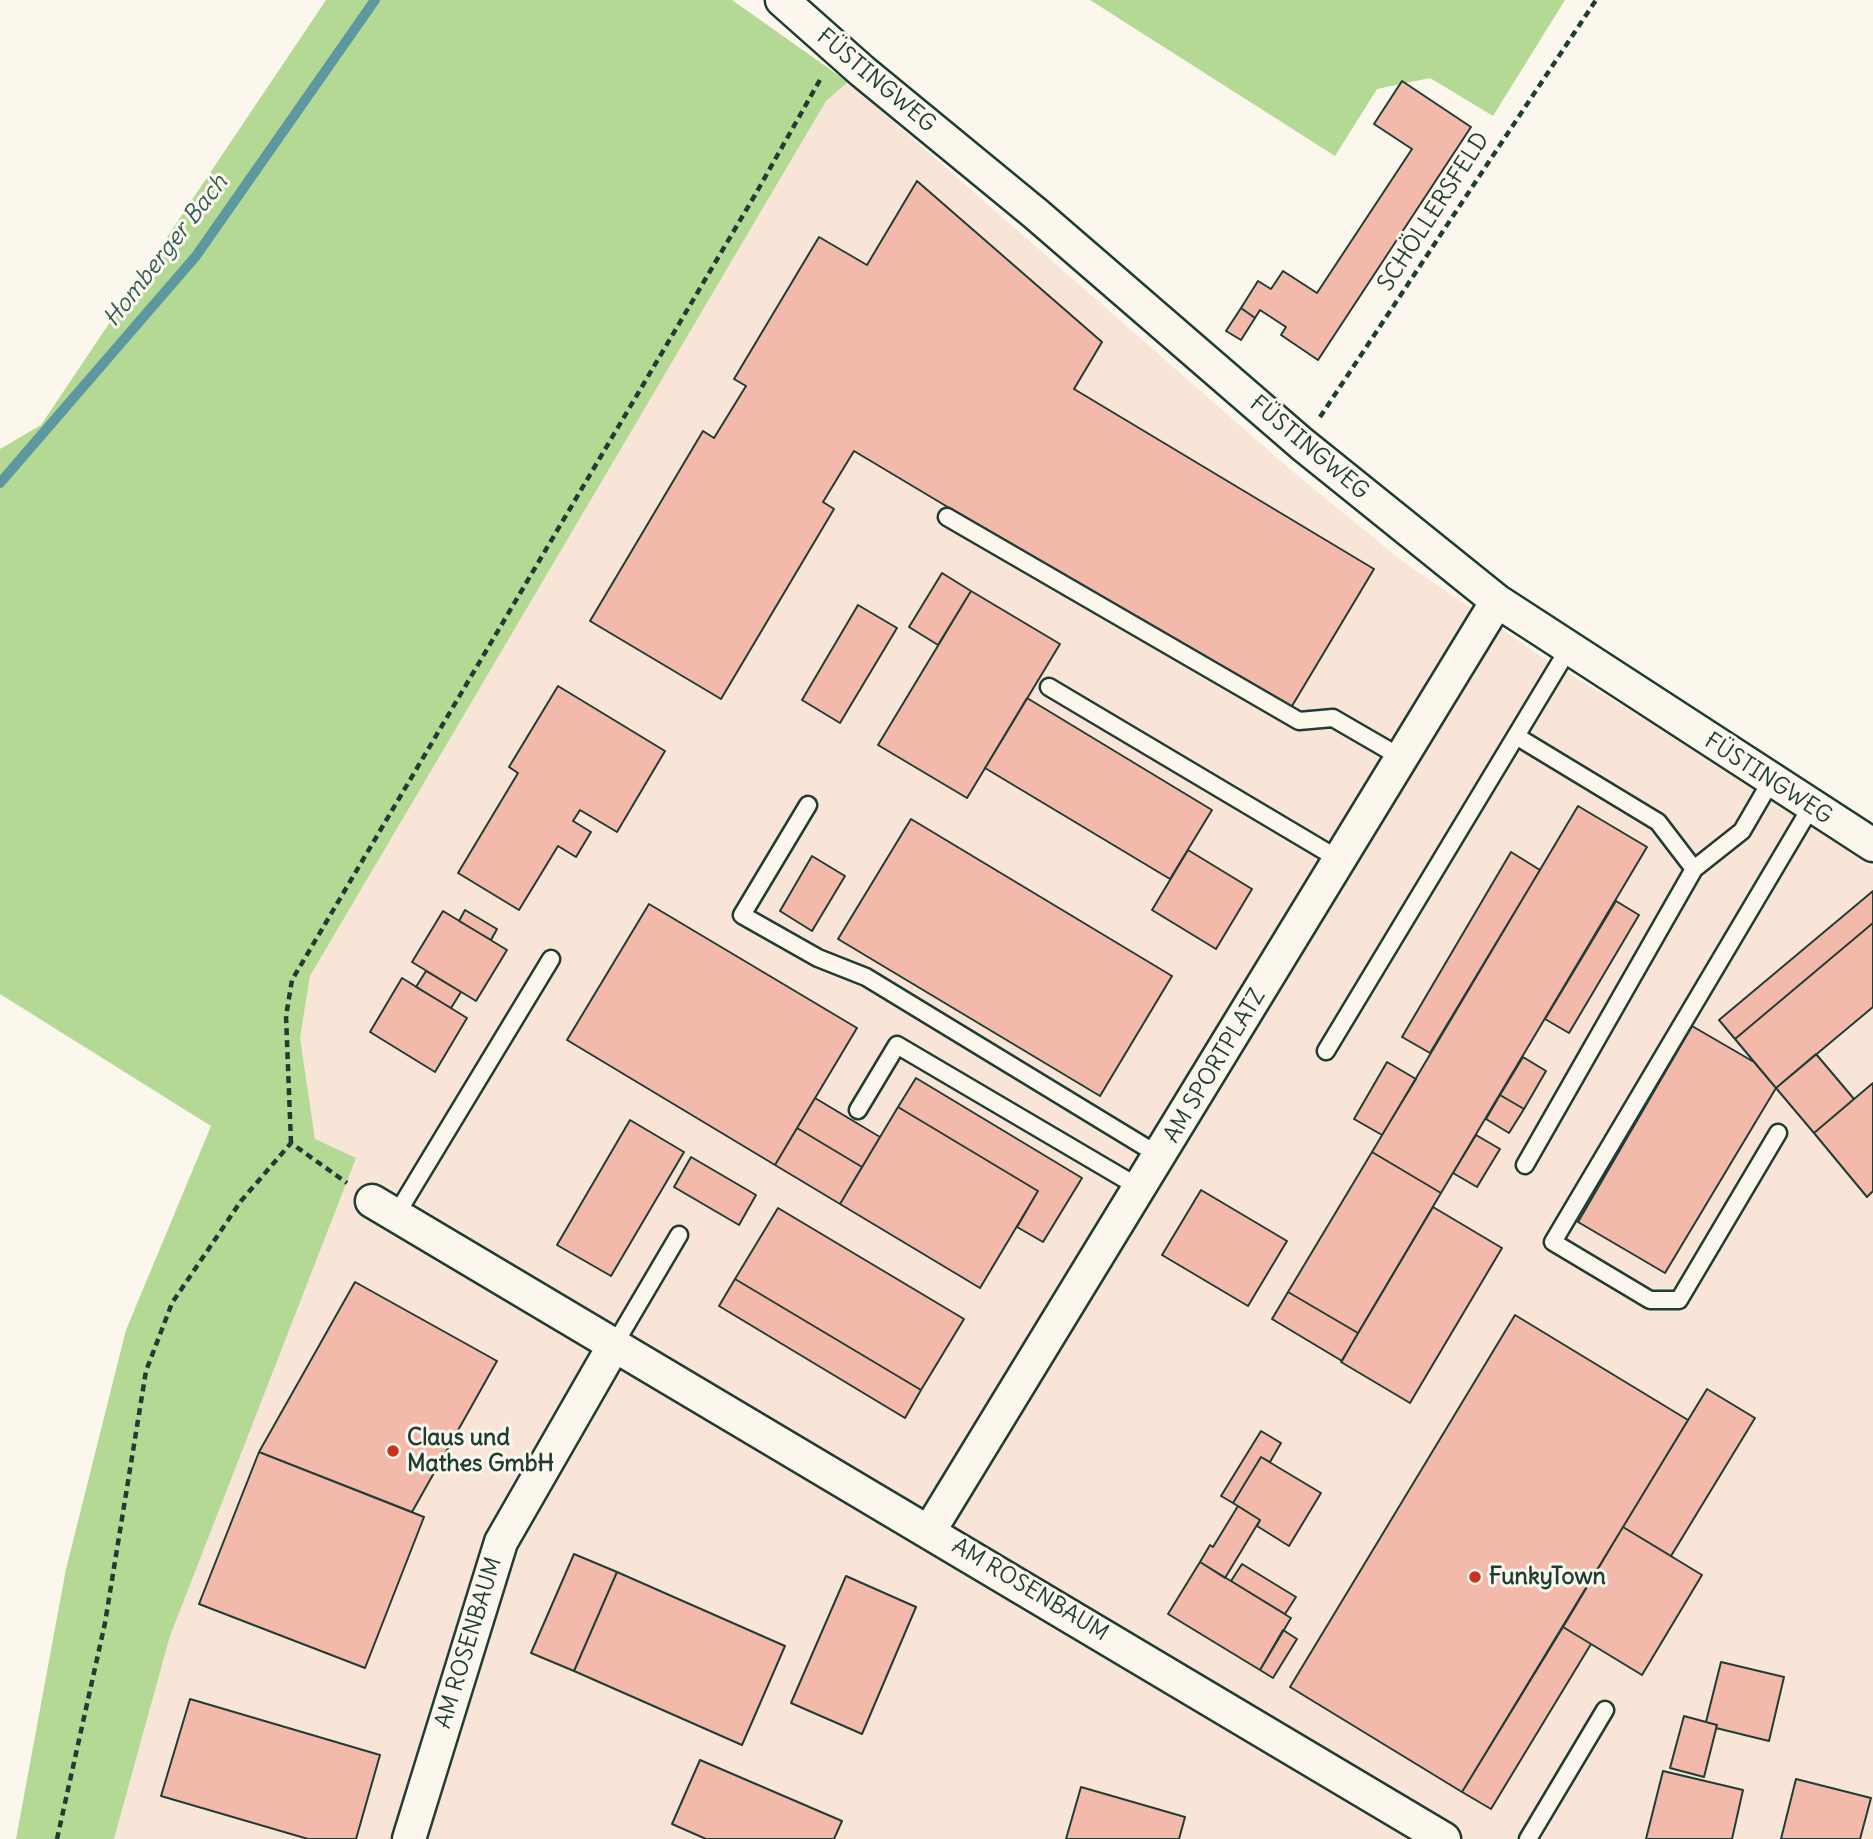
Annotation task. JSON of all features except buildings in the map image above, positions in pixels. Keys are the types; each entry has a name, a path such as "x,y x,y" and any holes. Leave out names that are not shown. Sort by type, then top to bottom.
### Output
{"street":[{"name":"FÜSTINGWEG","path":"782,0 837,50 1036,214 1302,444 1497,601 1873,845"},
{"name":"AM SPORTPLATZ","path":"930,1530 1497,601"},
{"name":"AM ROSENBAUM","path":"384,1208 613,1346 930,1530 1444,1839"},
{"name":"AM ROSENBAUM","path":"409,1839 501,1542 613,1346"}],"lane":[{"path":"947,517 1299,721 1333,718 1402,758"},
{"path":"1326,1051 1569,648"},
{"path":"1049,687 1340,860"},
{"path":"1516,736 1658,822 1694,869"},
{"path":"1525,1166 1694,869 1742,831 1771,781"},
{"path":"808,805 742,915 818,958 866,977 1160,1156"},
{"path":"1778,1133 1679,1300 1650,1300 1553,1242 1811,807"},
{"path":"384,1208 551,959"},
{"path":"858,1110 897,1045 1140,1188"},
{"path":"613,1346 679,1235"},
{"path":"1528,1839 1605,1710"}],"path":[{"name":"SCHÖLLERSFELD","path":"1302,444 1596,0"},
{"path":"57,1839 105,1623 146,1371 172,1303 242,1201 292,1143 286,1016 292,979 755,195 837,50"},
{"path":"292,1143 384,1208"}],"shaded area":[{"path":"848,82 1291,470 1402,561 1545,659 1779,800 1873,868 1873,1839 114,1839 170,1636 334,1200 356,1159 315,1139 300,1038 310,976 826,101"}],"green space":[{"path":"326,0 732,0 848,82 826,101 310,976 300,1038 315,1139 356,1158 170,1636 114,1839 16,1839 66,1569 126,1330 211,1126 0,994 0,449 41,425"},
{"path":"1090,0 1565,0 1493,116 1430,78 1377,89 1335,156"}],"waterway":[{"name":"Homberger Bach","path":"0,483 196,256 375,0"}],"place":[{"name":"Claus und Mathes GmbH","path":"393,1451"},
{"name":"FunkyTown","path":"1475,1577"}]}
